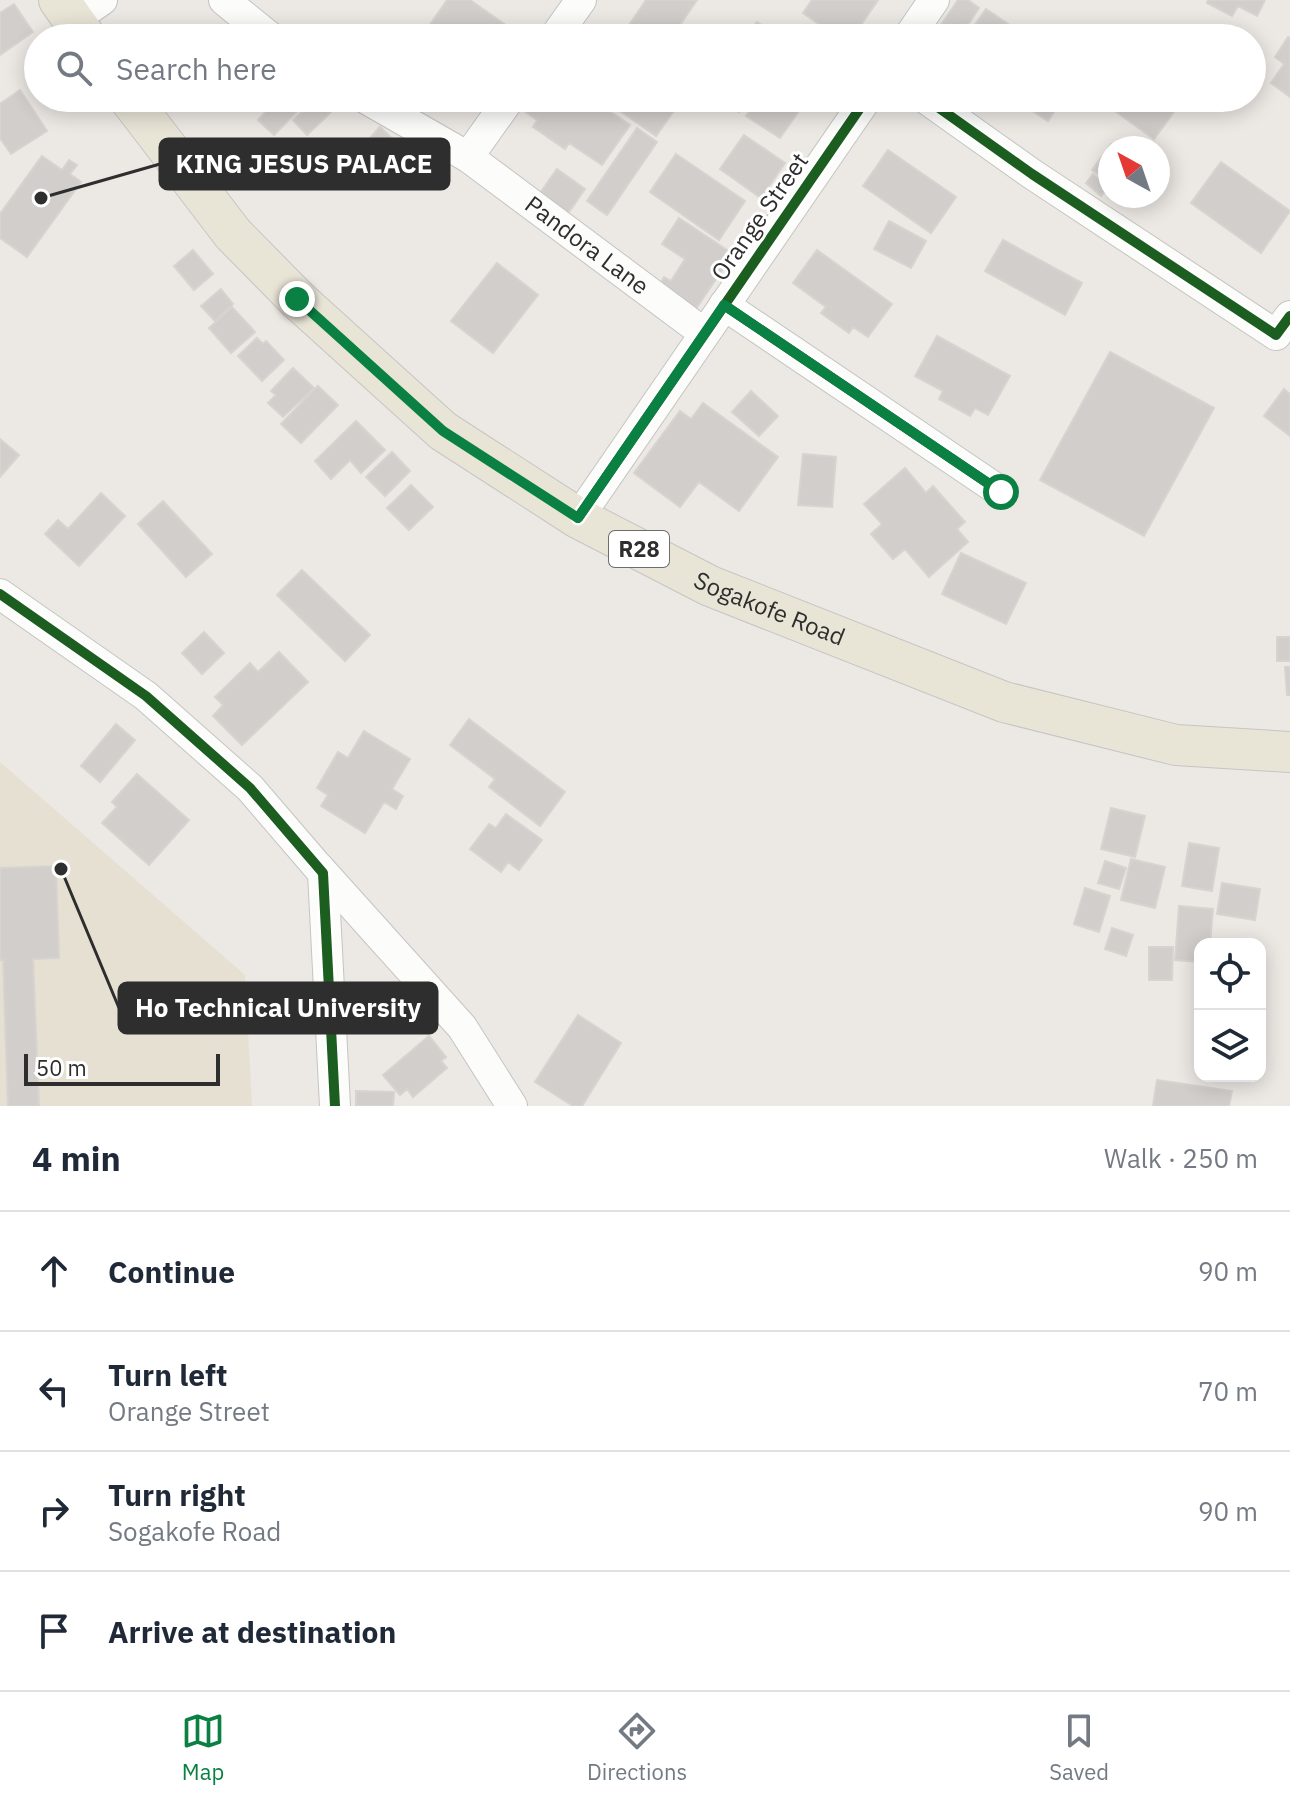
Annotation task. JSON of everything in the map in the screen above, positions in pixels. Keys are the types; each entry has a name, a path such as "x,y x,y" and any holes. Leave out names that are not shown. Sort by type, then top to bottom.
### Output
{"main road":[{"name":"Sogakofe Road","path":"140,112 233,234 297,299 443,431 578,518 710,586 1004,702 1176,745 1290,752"}],"street":[{"path":"224,0 254,24"},
{"path":"564,24 581,0"},
{"path":"918,24 934,0"},
{"name":"Pandora Lane","path":"389,112 468,157 704,333"},
{"path":"468,157 500,112"},
{"name":"Orange Street","path":"578,518 857,112"},
{"path":"945,112 1032,174 1285,334"},
{"path":"724,305 1001,492"},
{"path":"0,594 146,696 250,788 462,1027 512,1106"},
{"path":"310,857 323,873 335,1106"}],"shaded area":[{"path":"0,762 245,975 252,1106 0,1106"}],"building":[{"path":"447,0 470,0 504,24 430,24"},
{"path":"646,0 697,0 681,24 630,24"},
{"path":"812,0 878,0 862,24 819,24 803,13"},
{"path":"958,0 968,0 979,8 968,24 941,24"},
{"path":"1208,0 1265,0 1257,16 1238,6 1232,16 1207,3"},
{"path":"14,4 28,24 24,24 24,38 0,55 0,13"},
{"path":"986,9 1008,24 976,24"},
{"path":"1288,37 1290,97 1271,83 1284,64 1275,57"},
{"path":"20,90 24,96 24,112 34,112 47,131 11,154 0,138 0,104"},
{"path":"266,112 296,112 274,135 258,120"},
{"path":"301,112 331,112 307,135 293,120"},
{"path":"525,112 611,112 630,125 602,165 569,143 565,149 533,127 537,120"},
{"path":"622,112 673,112 656,136"},
{"path":"749,112 798,112 780,138 746,116"},
{"path":"1034,112 1054,112 1048,121"},
{"path":"1116,112 1174,112 1156,136 1150,136"},
{"path":"380,127 400,146 367,182 347,163"},
{"path":"637,128 657,142 607,215 587,201"},
{"path":"744,135 785,163 761,198 720,169"},
{"path":"888,150 956,197 931,233 863,186"},
{"path":"676,154 745,201 719,240 650,192"},
{"path":"42,156 62,170 69,160 77,165 70,174 81,182 27,257 0,238 0,214"},
{"path":"1221,162 1290,211 1261,253 1191,203"},
{"path":"557,169 585,189 567,215 538,196"},
{"path":"1093,174 1098,178 1098,193 1086,183"},
{"path":"679,218 733,254 695,310 659,286 664,277 671,281 685,259 662,244"},
{"path":"889,221 926,241 911,268 874,249"},
{"path":"1003,240 1082,283 1065,315 985,271"},
{"path":"193,250 213,274 194,290 174,266"},
{"path":"817,250 892,304 868,337 853,327 849,333 821,313 826,307 793,283"},
{"path":"497,263 538,295 493,353 451,321"},
{"path":"221,289 233,304 215,321 201,306"},
{"path":"232,307 255,332 231,353 209,328"},
{"path":"937,336 1010,376 988,415 975,408 970,416 939,399 943,391 915,376"},
{"path":"257,338 263,344 266,341 284,360 262,381 238,356"},
{"path":"1110,352 1214,408 1144,536 1040,480"},
{"path":"293,368 314,388 283,417 268,403 276,395 271,391"},
{"path":"318,386 338,405 301,443 281,424"},
{"path":"1284,389 1290,394 1290,436 1264,416"},
{"path":"751,391 778,416 759,436 732,412"},
{"path":"703,403 778,457 739,511 699,482 680,507 634,473 680,411 691,419"},
{"path":"356,421 385,450 361,473 350,460 331,479 315,461"},
{"path":"0,439 19,455 0,477"},
{"path":"392,452 410,471 385,496 366,477"},
{"path":"803,454 836,457 832,507 798,505"},
{"path":"905,468 926,493 933,486 965,522 957,529 968,542 929,577 905,549 893,559 871,534 882,524 864,504"},
{"path":"411,485 433,507 409,530 387,508"},
{"path":"101,493 125,516 79,566 45,534 58,520 68,529"},
{"path":"163,501 212,554 186,577 138,524"},
{"path":"961,553 1026,583 1006,624 942,594"},
{"path":"302,570 370,635 345,661 277,595"},
{"path":"204,632 224,653 202,674 182,653"},
{"path":"1277,637 1290,637 1290,661 1277,661"},
{"path":"279,652 308,682 242,745 213,716 223,705 215,697 250,663 258,672"},
{"path":"1285,667 1290,667 1290,695 1287,695"},
{"path":"469,719 565,792 540,826 489,787 495,779 450,745"},
{"path":"116,724 135,740 100,782 81,766"},
{"path":"364,731 410,759 392,789 403,796 396,809 384,802 365,833 321,806 328,795 317,788 338,752 348,758"},
{"path":"137,774 189,820 149,865 102,823 117,807 112,802"},
{"path":"1111,808 1145,816 1135,857 1101,849"},
{"path":"506,814 542,840 519,870 508,862 501,872 470,849 489,824 496,828"},
{"path":"1189,843 1219,848 1212,891 1182,886"},
{"path":"1131,859 1165,867 1155,908 1121,900"},
{"path":"1105,861 1126,868 1119,889 1098,883"},
{"path":"56,866 59,958 33,959 39,1106 8,1106 3,960 0,960 0,868"},
{"path":"1222,883 1260,889 1255,920 1217,914"},
{"path":"1085,888 1110,896 1099,932 1074,924"},
{"path":"1179,906 1213,909 1211,938 1194,938 1194,962 1175,960"},
{"path":"1112,928 1133,935 1126,956 1105,949"},
{"path":"1149,947 1173,947 1172,980 1149,980"},
{"path":"578,1015 621,1043 582,1106 573,1106 535,1082"},
{"path":"429,1036 446,1057 441,1061 447,1068 413,1097 407,1089 400,1095 383,1075"},
{"path":"1157,1080 1232,1091 1229,1106 1153,1106"},
{"path":"356,1091 394,1092 393,1106 356,1106"}],"cycle path":[{"path":"578,518 857,112"},
{"path":"945,112 1032,174 1276,335 1290,316"},
{"path":"724,305 1001,492"},
{"path":"0,594 146,696 250,788 323,873 335,1106"}],"place":[{"name":"KING JESUS PALACE","path":"41,198"},
{"name":"Ho Technical University","path":"61,869"}],"route":[{"path":"297,299 443,431 578,518 724,305 1001,492"}]}
